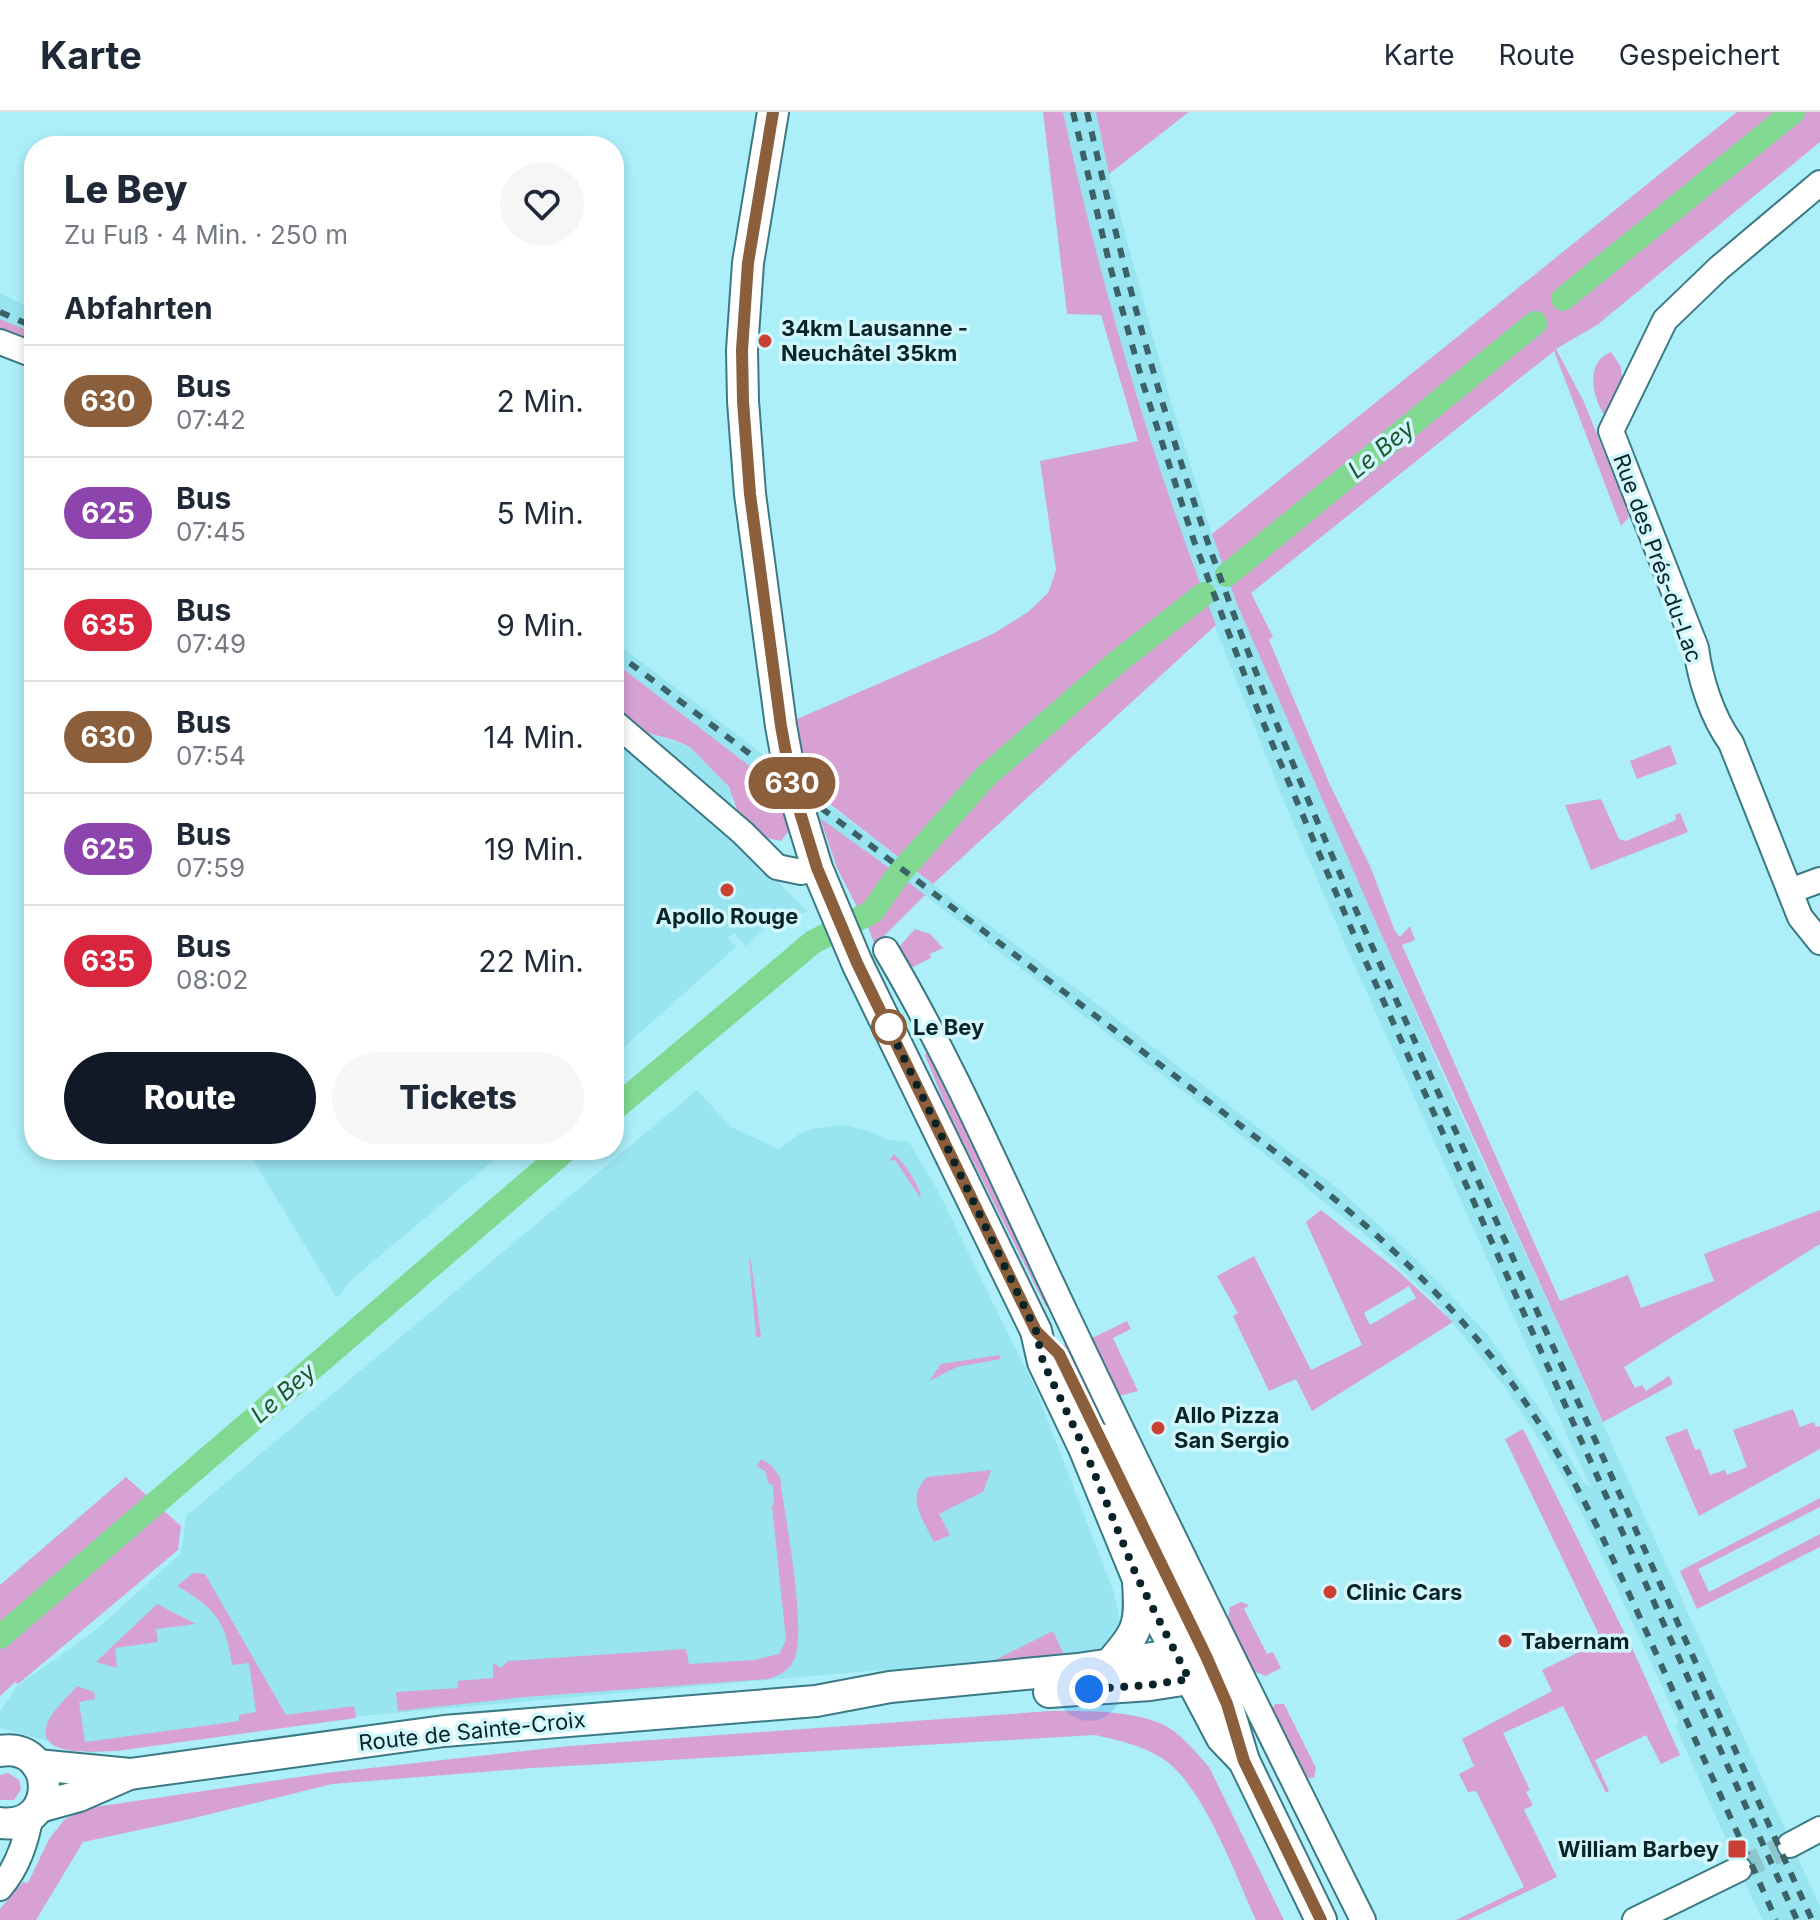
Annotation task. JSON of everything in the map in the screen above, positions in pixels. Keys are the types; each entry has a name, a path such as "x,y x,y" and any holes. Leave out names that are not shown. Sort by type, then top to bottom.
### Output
{"main road":[{"path":"773,112 748,263 742,350 750,494 792,786 828,897 1036,1331 1043,1362 1084,1448 1137,1577 1191,1663 1227,1704 1244,1761 1321,1920"},
{"path":"1036,1331 1059,1354 1191,1663"},
{"path":"1109,1665 1137,1628 1140,1617 1137,1577"},
{"name":"Route de Sainte-Croix","path":"0,1751 17,1751 27,1755 37,1765 130,1774 444,1731 816,1701 890,1687 1109,1665 1191,1663"},
{"name":"Route de Sainte-Croix","path":"816,1701 867,1704 1132,1687 1191,1663"},
{"path":"35,1811 45,1785 37,1765"},
{"name":"Route de Sainte-Croix","path":"0,1823 21,1822 35,1811 130,1774"}],"street":[{"name":"Rue des Prés-du-Lac","path":"1820,183 1719,268 1665,320 1647,351 1611,431 1696,648 1698,667 1721,730 1731,743 1800,917 1820,942"},
{"path":"0,342 24,351"},
{"path":"624,731 732,823 777,867 801,872 817,868"},
{"path":"1790,891 1820,880"},
{"path":"886,950 977,1128 1363,1920"},
{"path":"0,1888 15,1867 35,1811"},
{"path":"1790,1845 1820,1829"},
{"path":"1635,1920 1739,1869"}],"shaded area":[{"path":"1043,112 1063,112 1129,372 1170,499 1216,625 933,884 790,773 781,726 993,634 1028,612 1048,593 1056,570 1040,461 1138,441 1101,315 1067,314"},
{"path":"1063,112 1096,112 1109,174 1170,399 1237,604 1449,1089 1820,1907 1820,1920 1762,1920 1675,1725 1679,1723 1582,1513 1557,1467 1504,1386 1441,1308 1368,1237 1237,1132 624,670 624,649 1342,1192 1417,1260 1487,1334 1548,1421 1584,1483 1591,1488 1348,951 1285,804 1196,578 1121,351"},
{"path":"1096,112 1189,112 1109,174"},
{"path":"1737,112 1820,112 1820,142 1597,325 1556,349 1584,402 1628,512 1629,517 1621,526 1554,351 1251,593 1273,637 1269,640 1330,785 1370,866 1395,931 1400,937 1410,926 1415,940 1402,945 1560,1301 1628,1275 1641,1308 1714,1281 1704,1254 1820,1210 1820,1244 1624,1367 1635,1388 1642,1385 1646,1391 1669,1376 1673,1384 1603,1422 1382,936 1237,604 1212,534"},
{"path":"0,293 24,305 24,329 0,319"},
{"path":"0,319 24,329 24,338 0,328"},
{"path":"1611,352 1621,367 1623,385 1607,419 1598,402 1593,382 1597,364"},
{"path":"624,670 777,787 789,831 781,841 763,837 740,818 729,787 690,747 644,732 624,715"},
{"path":"624,730 651,734 688,746 724,781 732,794 728,833 808,912 774,920 746,946 734,933 728,938 736,947 624,1047"},
{"path":"1670,745 1677,764 1637,779 1630,761"},
{"path":"1601,799 1619,839 1626,841 1676,820 1675,815 1680,813 1688,832 1591,870 1565,805"},
{"path":"820,818 896,873 873,905 860,913 837,868"},
{"path":"904,879 925,895 875,945 865,920 888,903"},
{"path":"915,929 930,934 943,948 911,968 911,975 898,948"},
{"path":"928,1050 1050,1305 1046,1307 948,1112 925,1055"},
{"path":"697,1090 731,1127 779,1149 812,1129 841,1125 869,1131 886,1139 909,1142 938,1191 1037,1392 1114,1593 1122,1630 1107,1645 1080,1655 360,1716 91,1753 0,1728 0,1712 17,1686 97,1629 181,1553 186,1516 613,1160 624,1160 624,1151"},
{"path":"894,1154 915,1181 921,1199 895,1160 889,1161"},
{"path":"253,1160 494,1160 350,1281 337,1298"},
{"path":"1321,1210 1397,1270 1453,1322 1312,1411 1296,1379 1269,1391 1233,1316 1238,1313 1217,1276 1254,1256 1311,1370 1362,1345 1306,1222","holes":["1409,1286 1416,1298 1370,1325 1364,1313"]},
{"path":"749,1258 761,1336 759,1338 756,1336"},
{"path":"1127,1321 1131,1329 1113,1338 1138,1391 1119,1396 1092,1338"},
{"path":"1065,1342 1070,1344 1095,1392 1138,1499 1064,1347"},
{"path":"999,1355 1001,1359 957,1367 929,1381 941,1364"},
{"path":"1793,1409 1800,1427 1814,1422 1816,1427 1820,1426 1820,1449 1699,1516 1665,1437 1687,1429 1695,1450 1700,1449 1710,1475 1725,1470 1727,1475 1747,1467 1733,1430"},
{"path":"1523,1429 1632,1648 1680,1755 1661,1764 1646,1735 1595,1760 1609,1791 1606,1793 1563,1706 1503,1733 1530,1790 1526,1792 1533,1805 1524,1810 1557,1877 1468,1920 1456,1920 1524,1887 1476,1791 1468,1792 1459,1774 1474,1766 1462,1739 1552,1691 1542,1670 1602,1641 1505,1439"},
{"path":"761,1459 771,1465 780,1477 797,1601 797,1648 793,1662 782,1673 769,1679 525,1697 398,1711 396,1692 458,1688 458,1681 493,1678 493,1663 501,1668 508,1661 686,1649 689,1664 754,1660 779,1654 786,1640 772,1506 773,1485 769,1484 765,1471 757,1466"},
{"path":"991,1470 983,1492 939,1514 950,1535 934,1542 921,1517 917,1501 917,1493 927,1477"},
{"path":"126,1477 181,1526 178,1550 0,1696 0,1585"},
{"path":"1820,1498 1820,1507 1698,1569 1709,1592 1820,1534 1820,1547 1697,1609 1680,1571"},
{"path":"193,1573 205,1574 286,1715 354,1706 356,1718 116,1751 72,1751 52,1744 47,1738 48,1722 77,1686 94,1692 95,1699 79,1702 85,1742 239,1721 239,1715 256,1712 249,1663 232,1665 226,1637 216,1617 201,1601 177,1586"},
{"path":"1241,1602 1249,1605 1244,1609 1267,1654 1273,1652 1281,1668 1266,1676 1253,1671 1228,1619 1230,1607"},
{"path":"157,1604 196,1624 156,1629 158,1642 115,1648 117,1668 96,1662"},
{"path":"1053,1631 1066,1659 997,1664 993,1661"},
{"path":"1225,1668 1355,1920 1348,1920 1224,1673"},
{"path":"1275,1704 1284,1704 1316,1768 1314,1778 1305,1778 1271,1712"},
{"path":"1051,1711 1131,1715 1157,1722 1179,1735 1209,1767 1284,1920 1256,1920 1216,1831 1190,1786 1175,1769 1145,1749 1095,1735 533,1768 332,1784 83,1842 36,1920 0,1920 0,1909 23,1882 28,1883 49,1839 65,1819 88,1808 326,1773 569,1746"},
{"path":"8,1773 19,1780 21,1789 14,1800 0,1800 0,1775"}],"waterway":[{"name":"Le Bey","path":"1563,299 1793,112"},
{"name":"Le Bey","path":"1227,575 1535,323"},
{"name":"Le Bey","path":"624,1101 813,942 872,912 898,875 985,777 1116,663 1204,594"},
{"name":"Le Bey","path":"0,1637 554,1160"}],"tunnel":[{"path":"1739,1869 1790,1845"}],"railway":[{"path":"1073,112 1110,266 1144,387 1194,541 1257,708 1360,949 1797,1920"},
{"path":"1087,112 1126,273 1171,432 1236,621 1269,704 1374,951 1812,1920"},
{"path":"0,312 24,323"},
{"path":"624,659 1314,1182 1404,1261 1460,1319 1511,1382 1574,1482 1626,1588 1776,1920"}],"bus line":[{"name":"630","path":"773,112 748,263 742,350 750,494 792,786 817,868 857,963 1036,1331 1059,1354 1184,1608 1227,1704 1244,1761 1321,1920"}],"place":[{"name":"34km Lausanne - Neuchâtel 35km","path":"765,341"},
{"name":"Apollo Rouge","path":"727,890"},
{"name":"Le Bey","path":"889,1027"},
{"name":"Allo Pizza San Sergio","path":"1158,1428"},
{"name":"Clinic Cars","path":"1330,1592"},
{"name":"Tabernam","path":"1505,1641"},
{"name":"William Barbey","path":"1737,1849"}],"route":[{"path":"889,1027 884,1017 1036,1331 1043,1362 1084,1448 1137,1577 1189,1679 1089,1689"}]}
